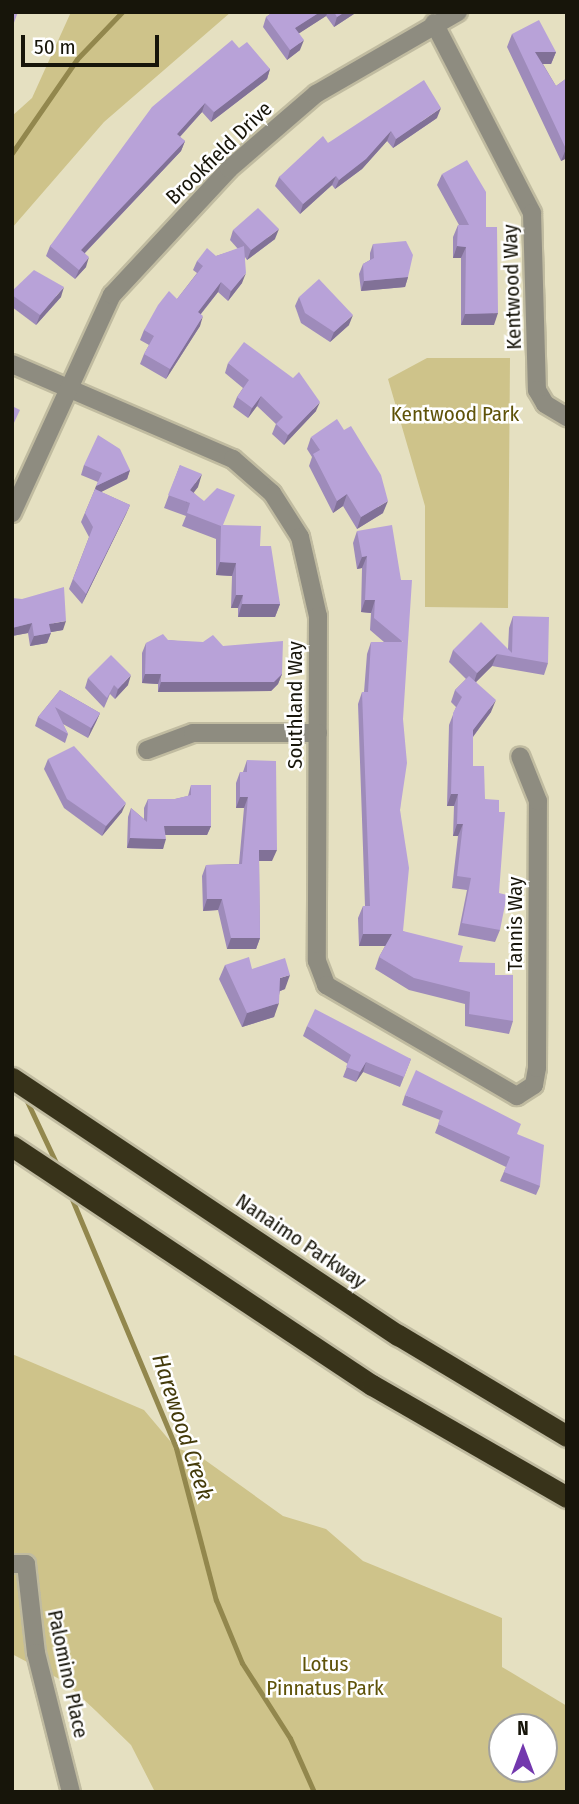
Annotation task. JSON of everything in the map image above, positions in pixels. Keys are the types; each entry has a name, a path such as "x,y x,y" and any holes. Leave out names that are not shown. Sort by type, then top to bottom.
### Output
{"highway":[{"name":"Nanaimo Parkway","path":"12,1078 398,1335 567,1436"},
{"path":"12,1146 372,1385 567,1497"}],"street":[{"name":"Brookfield Drive","path":"12,513 112,295 229,169 316,94 433,23 458,12"},
{"name":"Kentwood Way","path":"433,23 532,213 537,390 545,404 567,417"},
{"name":"Southland Way","path":"12,364 72,387 233,459 272,493 300,537 313,579 318,733 317,961 326,985 505,1095 527,1093"},
{"path":"147,750 193,733 318,733"},
{"name":"Tannis Way","path":"520,756 538,801 537,1068 527,1093"},
{"name":"Palomino Place","path":"19,1564 36,1653 71,1792"}],"green space":[{"path":"71,12 231,12 104,122 12,228 12,116 32,98"},
{"name":"Kentwood Park","path":"427,358 510,358 508,608 425,607 425,506 388,379"},
{"name":"Lotus Pinnatus Park","path":"12,1354 144,1410 176,1448 198,1455 283,1516 326,1529 363,1561 502,1618 502,1667 567,1706 567,1792 155,1792 131,1745 65,1682 12,1654"}],"building":[{"path":"12,12 18,12 12,28"},
{"path":"273,12 320,12 295,28 304,40 290,50 266,17"},
{"path":"539,20 556,52 535,52 556,86 567,78 566,149 512,34"},
{"path":"232,40 239,48 247,42 270,69 214,112 205,103 177,134 185,141 81,250 89,257 79,270 50,246 152,107"},
{"path":"424,80 441,108 396,139 391,131 366,159 339,180 336,176 303,204 279,177 323,136 328,143"},
{"path":"467,160 486,192 486,227 497,227 498,313 465,314 466,247 457,246 458,225 469,225 442,174"},
{"path":"258,208 279,229 251,250 233,230"},
{"path":"406,241 413,255 408,277 364,281 363,264 374,258 373,244"},
{"path":"244,246 246,273 231,291 221,282 198,312 203,316 170,369 144,354 154,336 144,330 158,305 169,291 177,299 203,266 197,261 207,248 216,256"},
{"path":"34,270 64,287 40,315 12,295 12,291"},
{"path":"319,279 353,315 334,332 305,313 299,297"},
{"path":"244,342 293,378 299,372 320,402 288,435 276,424 283,417 261,396 252,408 237,397 249,380 228,363"},
{"path":"12,406 20,410 12,427"},
{"path":"337,419 344,430 351,426 381,475 388,501 361,517 347,494 337,501 313,454 320,450 311,437"},
{"path":"98,435 120,449 130,470 96,486 102,473 84,465"},
{"path":"180,465 202,474 190,490 204,501 217,488 235,495 223,525 261,526 260,546 271,546 280,604 242,604 243,595 236,595 236,563 220,562 221,526 187,513 190,503 168,495"},
{"path":"95,489 130,505 86,594 73,579 93,527 85,513"},
{"path":"392,525 401,580 412,580 403,719 407,763 400,810 409,868 403,931 463,946 459,962 495,963 495,975 513,975 513,1021 469,1014 470,992 414,978 379,957 392,934 363,934 363,906 370,906 362,692 368,692 371,642 403,642 374,618 375,600 365,600 367,556 362,557 357,531"},
{"path":"64,587 66,621 49,624 51,633 34,636 32,623 12,628 12,598 22,599"},
{"path":"513,616 549,617 548,663 497,654 477,673 453,650 481,622 512,653"},
{"path":"163,634 168,640 203,642 213,635 223,646 283,641 282,674 274,682 161,682 161,674 145,674 146,643"},
{"path":"111,655 131,675 118,689 114,685 107,698 88,678"},
{"path":"469,676 496,700 473,730 473,766 484,766 485,799 499,800 499,812 505,812 499,893 507,895 500,930 462,923 471,878 457,876 463,824 457,824 458,794 451,794 453,713 462,697 455,690"},
{"path":"60,690 100,713 91,728 55,707 68,734 38,717"},
{"path":"74,746 126,803 106,826 67,799 48,759"},
{"path":"247,760 276,761 277,850 259,850 260,938 231,938 222,899 207,899 206,865 242,864 248,797 240,797 240,772 247,772"},
{"path":"191,785 211,785 211,826 164,826 166,839 130,838 131,808 147,822 148,799 175,799 191,795"},
{"path":"249,957 252,969 285,958 290,975 280,978 279,1003 247,1013 225,965"},
{"path":"315,1009 411,1059 404,1077 366,1062 360,1072 346,1067 351,1055 307,1026"},
{"path":"416,1070 521,1124 517,1134 544,1145 540,1186 504,1172 510,1157 438,1124 443,1111 405,1095"}],"waterway":[{"name":"Harewood Creek","path":"12,153 77,59 122,12"},
{"name":"Harewood Creek","path":"25,1097 58,1167"},
{"name":"Harewood Creek","path":"69,1192 176,1448 216,1600 242,1663 290,1738 314,1792"}]}
